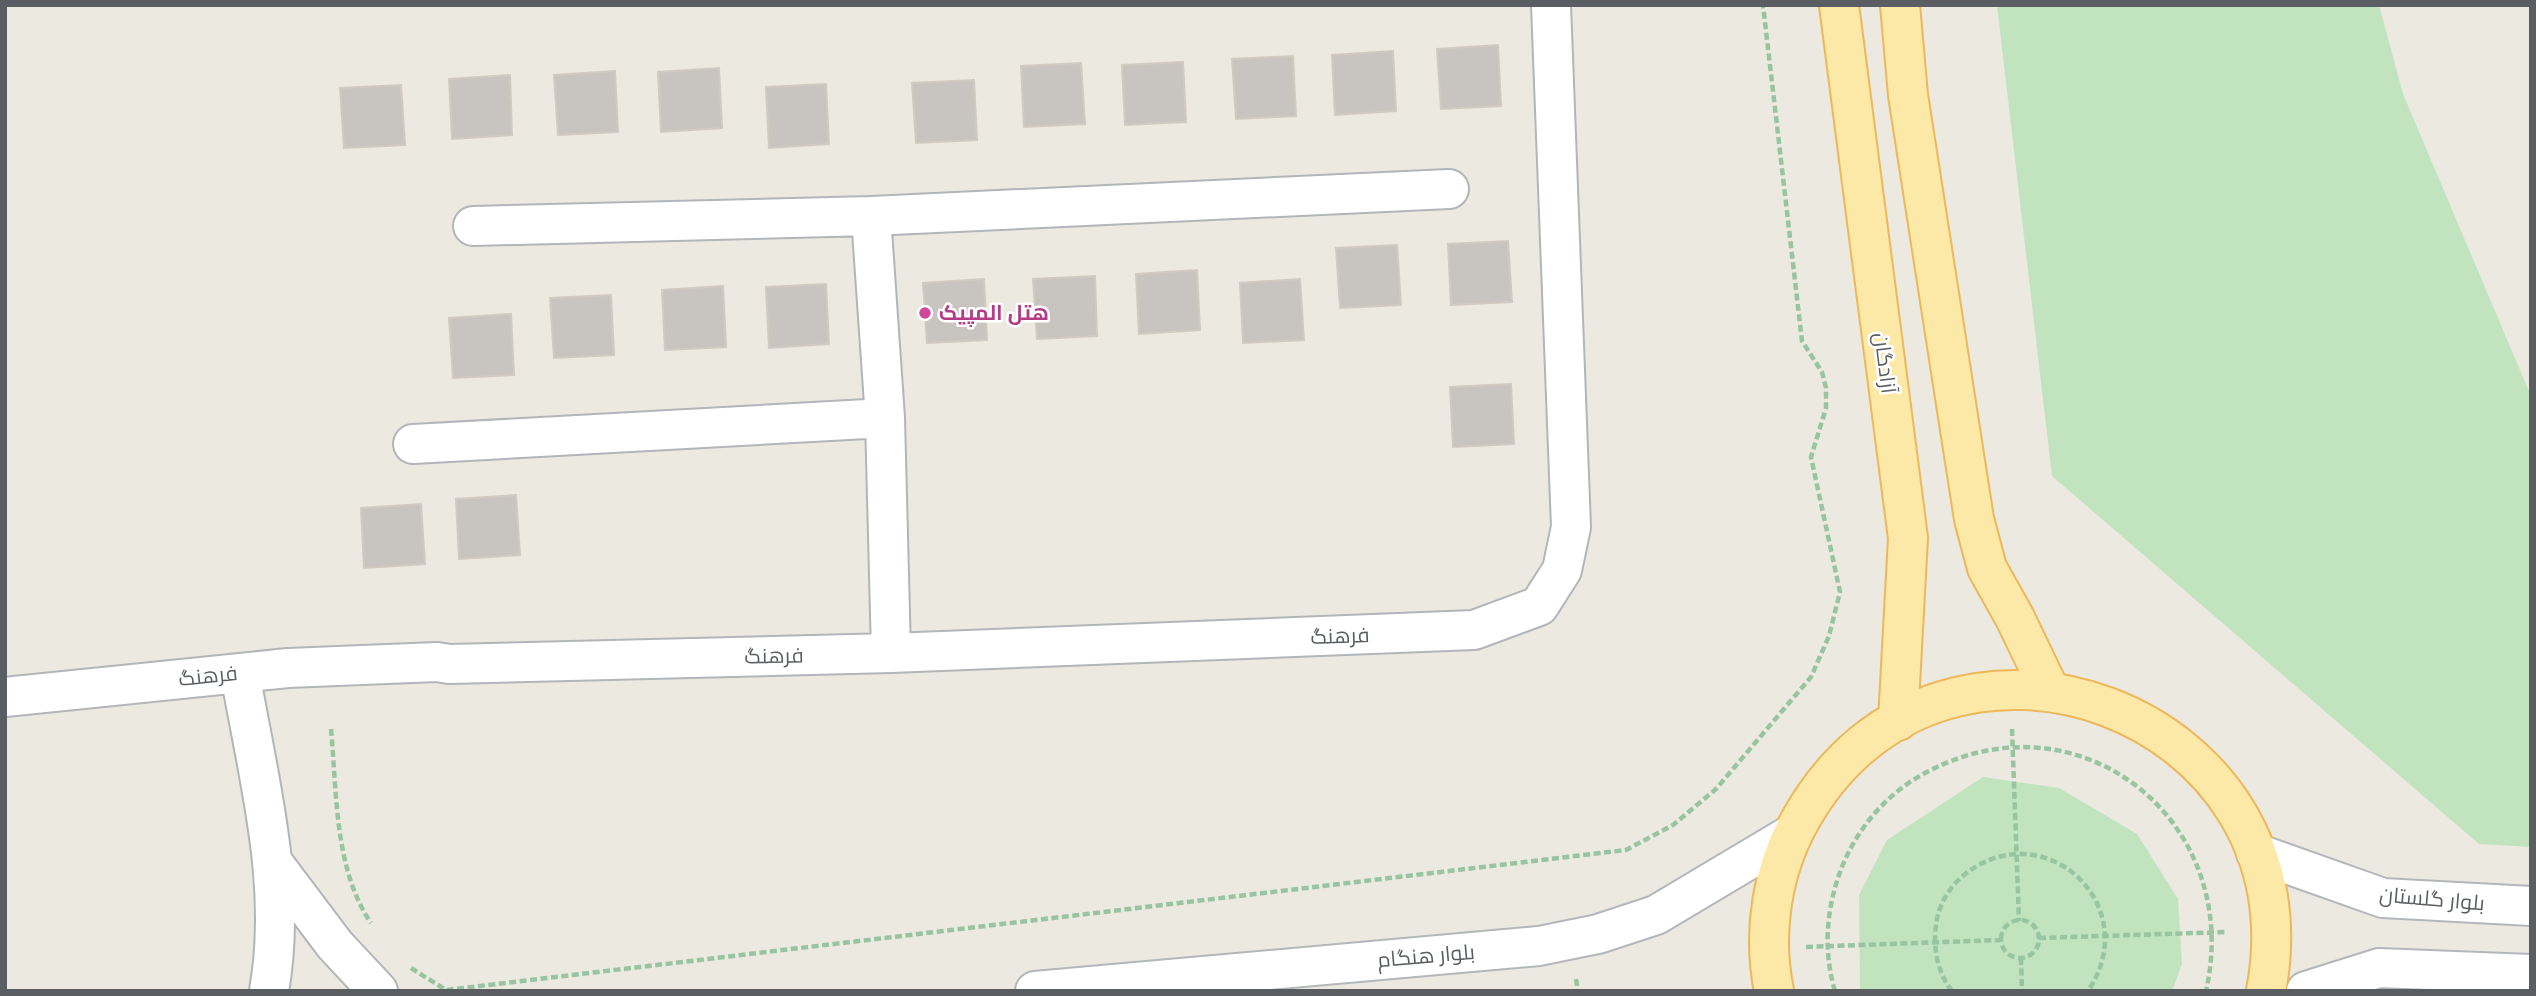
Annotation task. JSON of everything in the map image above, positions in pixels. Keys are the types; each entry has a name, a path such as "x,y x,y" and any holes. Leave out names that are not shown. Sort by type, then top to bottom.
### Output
{"main road":[{"name":"آزادگان","path":"1839,5 1908,538 1898,721"},
{"path":"1900,5 1908,94 1973,519 1987,568 2050,691"},
{"path":"1774,991 1769,949 1771,910 1778,871 1792,834 1811,800 1836,770 1865,743 1898,721 1933,704 1971,694 2011,690 2050,691 2089,699 2126,712 2160,732 2191,756 2225,796 2256,853 2267,891 2272,930 2266,991"}],"street":[{"name":"فرهنگ","path":"5,697 240,673 437,662 449,664 891,653 1474,630 1539,606 1562,570 1571,527 1551,5"},
{"path":"473,226 871,216 1449,188"},
{"path":"871,216 885,418 891,653"},
{"path":"413,444 885,418"},
{"path":"240,673 274,864 274,964 268,991"},
{"name":"بلوار هنگام","path":"1035,991 1539,946 1571,940 1656,915 1792,834"},
{"name":"بلوار گلستان","path":"2256,853 2383,898 2531,906"},
{"path":"274,864 335,946 378,991"},
{"path":"2306,991 2379,968 2531,974"}],"path":[{"path":"405,963 422,977 446,990 1626,850 1673,825 1716,789 1811,677 1829,636 1840,592 1811,457 1826,408 1826,388 1822,372 1802,341 1763,5"},
{"path":"2011,690 2019,920"},
{"path":"331,729 342,845 361,908 375,929"},
{"path":"1835,991 1827,947 1829,914 1836,880 1849,850 1867,821 1890,796 1947,761 1979,751 2013,747 2046,748 2080,756 2110,769 2164,810 2184,837 2199,867 2209,899 2214,932 2206,991"},
{"path":"1952,991 1938,965 1934,943 1936,920 1944,900 1957,881 1974,867 1995,857 2017,854 2039,856 2061,864 2079,876 2093,894 2102,914 2106,936 2104,958 2088,991"},
{"path":"2019,920 2029,922 2039,939 2037,948 2030,956 2021,958 2011,956 2001,940 2003,931 2010,923 2019,920"},
{"path":"2039,939 2272,930"},
{"path":"1769,949 2001,940"},
{"path":"2021,958 2022,991"}],"green space":[{"path":"1997,5 2379,5 2403,94 2531,396 2531,847 2479,844 2052,476"},
{"path":"1983,777 2059,788 2137,834 2178,899 2182,964 2172,991 1860,991 1859,895 1887,840"}],"building":[{"path":"1498,45 1501,106 1441,109 1437,49"},
{"path":"1393,51 1396,111 1335,115 1332,55"},
{"path":"1293,56 1296,116 1236,119 1232,59"},
{"path":"1183,62 1186,122 1125,125 1122,65"},
{"path":"1081,63 1085,124 1024,127 1021,66"},
{"path":"719,68 722,128 661,132 658,72"},
{"path":"615,71 618,132 558,135 554,75"},
{"path":"510,75 512,135 452,139 449,79"},
{"path":"974,80 977,140 916,143 912,83"},
{"path":"826,84 829,144 769,148 766,87"},
{"path":"401,85 405,145 344,148 340,88"},
{"path":"1508,241 1512,302 1451,305 1448,244"},
{"path":"1397,245 1401,305 1340,308 1336,248"},
{"path":"1197,270 1200,330 1139,334 1136,274"},
{"path":"1095,276 1097,336 1037,339 1033,279"},
{"path":"984,279 987,340 927,343 923,283"},
{"path":"1300,279 1304,340 1243,343 1240,283"},
{"path":"826,284 829,344 769,348 766,287"},
{"path":"723,286 726,347 665,350 662,290"},
{"path":"611,295 614,355 554,358 550,298"},
{"path":"511,314 514,375 453,378 449,318"},
{"path":"1511,384 1514,444 1453,447 1450,387"},
{"path":"516,495 520,555 459,559 456,499"},
{"path":"421,504 425,564 364,568 361,508"}],"place":[{"name":"هتل المپیک","path":"925,313"}]}
